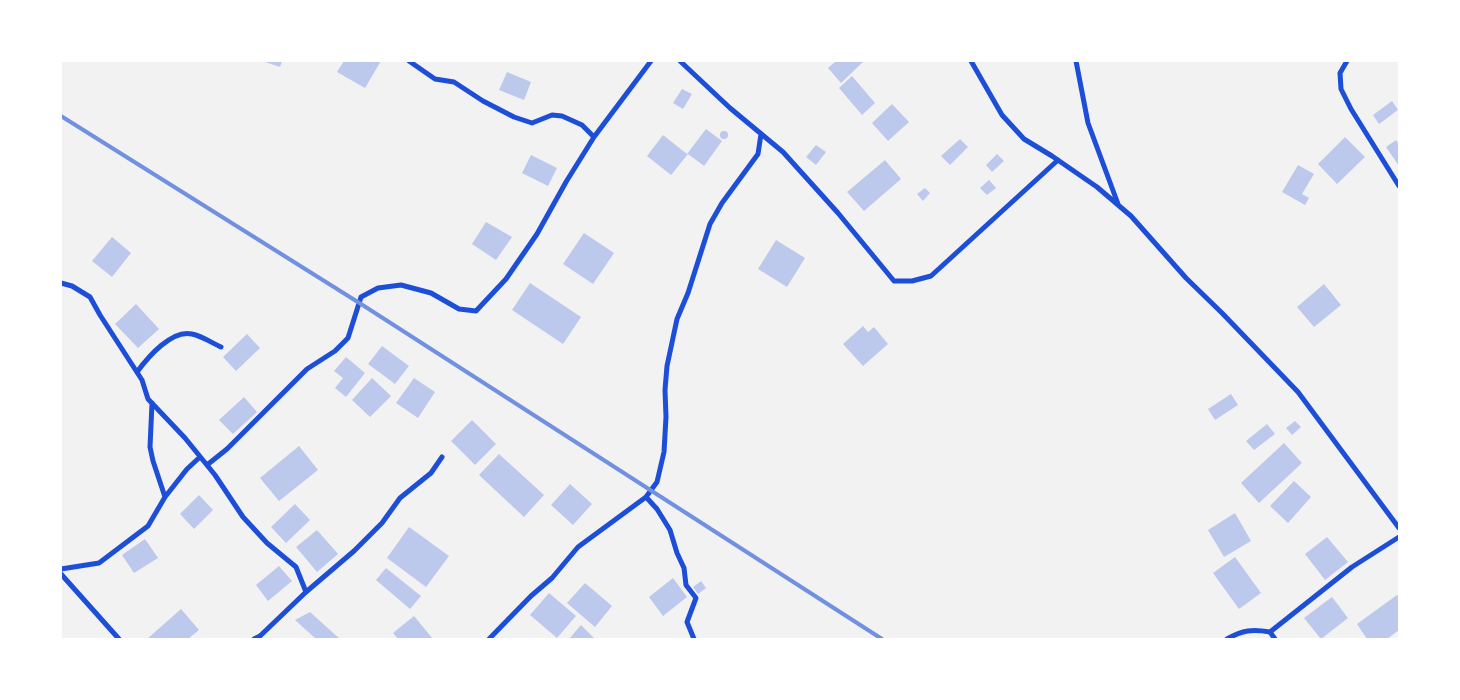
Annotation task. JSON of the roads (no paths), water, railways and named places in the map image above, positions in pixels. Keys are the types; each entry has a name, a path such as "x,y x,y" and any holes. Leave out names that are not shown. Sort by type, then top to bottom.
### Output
{"street":[{"path":"409,61 436,79 454,82 483,101 514,117 532,123 552,115 562,116 582,125 594,137"},
{"path":"207,465 227,449 307,369 335,351 348,338 361,297 378,288 401,285 431,293 459,309 476,312 506,279 538,234 566,182 594,137 651,61"},
{"path":"680,61 730,108 783,152 832,206 894,281 912,281 932,276 1058,160"},
{"path":"971,61 1002,115 1024,139 1097,187 1131,216 1186,278 1298,392 1399,528"},
{"path":"1076,61 1088,123 1118,204"},
{"path":"1347,61 1340,73 1340,89 1351,110 1399,186"},
{"path":"489,639 530,596 552,578 578,546 646,497 657,482 664,452 667,366 677,319 688,293 710,224 722,203 758,154 761,134"},
{"path":"61,284 72,286 90,297 100,316 142,380 148,399 207,465 243,518 267,543 296,568 306,592"},
{"path":"137,372 146,360 165,342 177,334 192,333 221,347"},
{"path":"152,403 150,446 165,497"},
{"path":"61,569 99,563 148,526 165,497 187,469 200,457"},
{"path":"254,639 260,636 306,592 354,551 382,523 400,498 431,473 442,457"},
{"path":"646,497 657,509 670,530 684,568 686,585 696,598 687,622 694,639"},
{"path":"1270,632 1352,567 1399,537"},
{"path":"61,574 119,639"},
{"path":"1227,639 1241,631 1258,630 1270,632 1275,639"}],"railway":[{"path":"61,116 361,304 882,639"}]}
